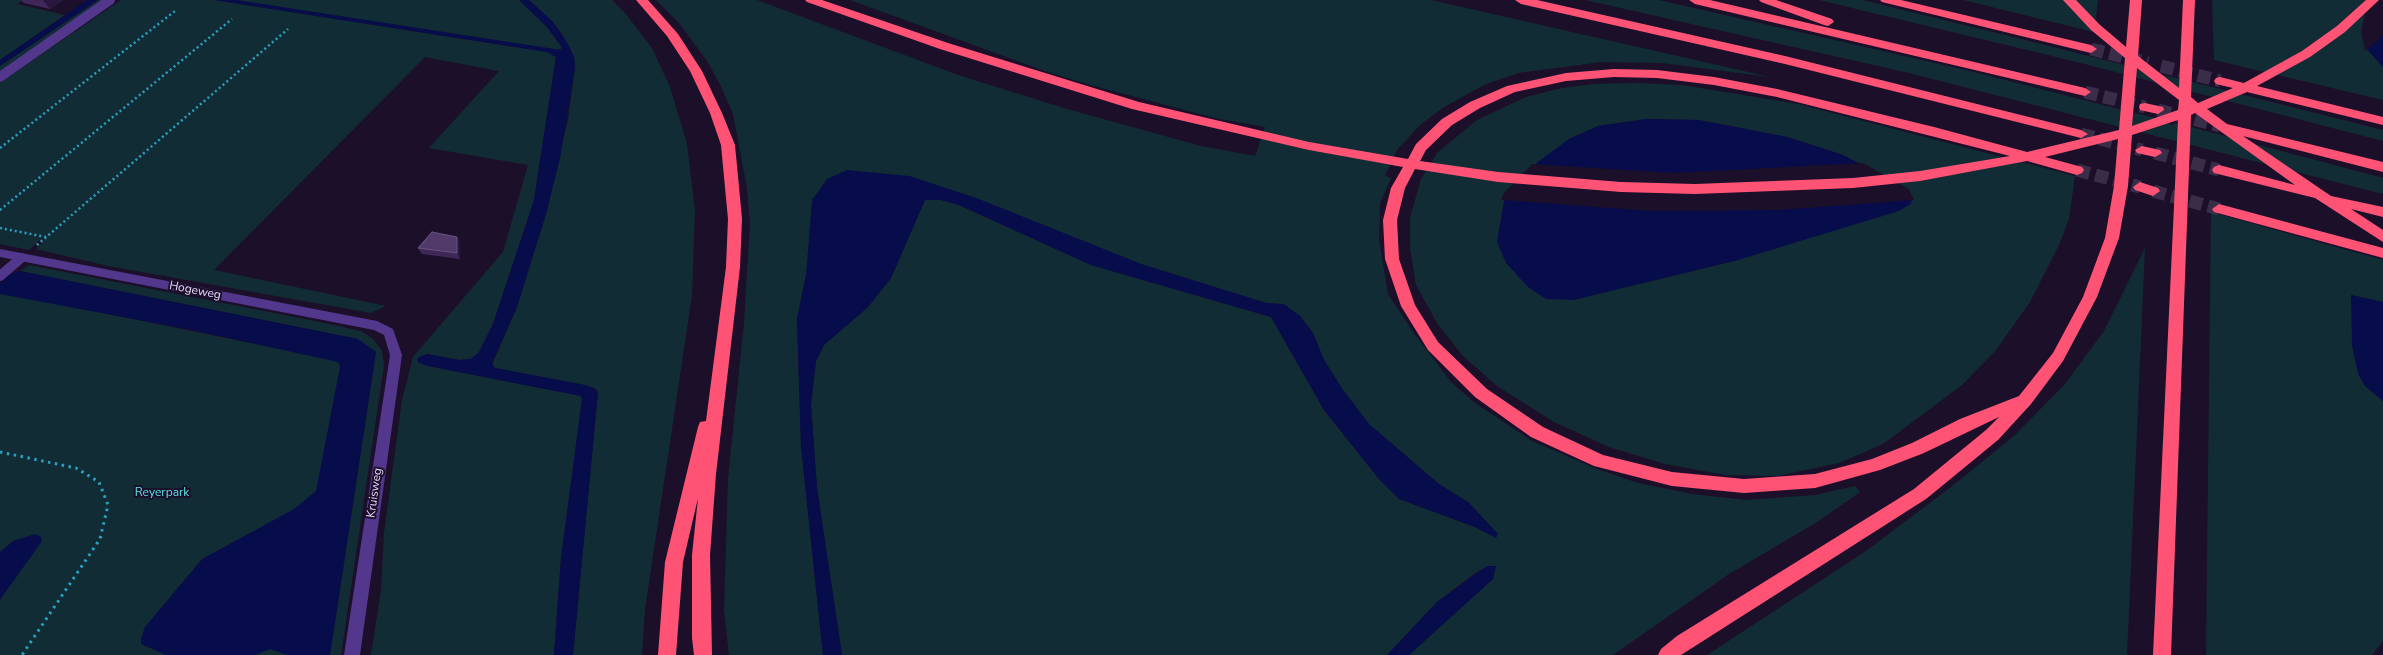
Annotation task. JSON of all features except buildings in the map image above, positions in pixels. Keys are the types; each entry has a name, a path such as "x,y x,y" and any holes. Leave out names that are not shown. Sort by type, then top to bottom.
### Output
{"highway":[{"path":"642,0 672,34 696,71 716,113 728,145 735,219 733,267 708,474 701,556 701,638 704,655"},
{"path":"811,0 1065,85 1137,106 1288,141 1378,159 1498,177 1622,187 1695,189 1854,183 1920,176 1994,164 2100,140 2157,123 2262,80 2306,54 2341,30 2373,0"},
{"path":"1521,0 1785,60 2081,134"},
{"path":"1695,0 2085,92"},
{"path":"1765,0 1893,46"},
{"path":"1886,0 2091,49"},
{"path":"2069,0 2149,72 2260,155 2383,236"},
{"path":"1667,655 1683,642 1920,494 1992,435 2025,400 2058,357 2077,325 2102,269 2112,238 2124,142 2136,0"},
{"path":"2162,655 2189,0"},
{"path":"2025,400 1966,424 1918,448 1874,465 1815,481 1744,486 1672,479 1600,461 1537,432 1505,410 1481,393 1434,346 1408,306 1392,259 1390,220 1398,188 1421,147 1447,122 1475,105 1511,89 1566,77 1614,73 1657,74 1714,81 1777,94 1934,131 2076,170"},
{"path":"2220,81 2383,121"},
{"path":"2145,107 2158,110"},
{"path":"2220,126 2383,167"},
{"path":"2219,170 2383,212"},
{"path":"2219,209 2383,253"},
{"path":"667,655 674,562 724,350"}],"street":[{"name":"Hogeweg","path":"0,254 378,326 389,332"},
{"name":"Kruisweg","path":"352,655 396,355 389,332"}],"lane":[{"path":"0,77 110,0"},
{"path":"1,275 21,258"}],"path":[{"path":"0,148 175,11"},
{"path":"0,210 232,19"},
{"path":"21,258 288,29"},
{"path":"0,228 46,237"},
{"path":"0,452 76,468 99,482 108,505 100,539 22,655"}],"green space":[{"path":"0,0 23,0 17,4 65,15 0,60"},
{"path":"98,0 105,0 0,73 0,66"},
{"path":"121,0 214,0 547,52 556,57 534,200 493,324 479,352 471,359 459,360 427,354 417,359 419,363 428,366 581,396 561,558 554,655 371,655 381,590 384,533 402,400 413,357 503,252 528,165 429,148 499,71 425,57 214,270 386,306 371,313 108,266 36,249 44,241 40,240 29,250 0,244 0,83"},
{"path":"236,0 519,0 547,27 562,48 558,50"},
{"path":"529,0 612,0 625,13 652,48 670,87 687,144 695,211 692,295 645,609 642,655 573,655 598,392 595,388 584,385 495,368 492,365 517,307 546,214 568,120 575,67 574,57 562,34 553,22"},
{"path":"656,0 757,0 958,75 1067,109 1201,146 1255,156 1265,127 1215,118 1087,84 1045,71 850,0 1431,0 1770,77 1662,63 1602,62 1518,73 1484,85 1444,107 1420,125 1397,150 1385,176 1391,178 1380,203 1379,240 1388,294 1413,332 1451,382 1475,403 1532,441 1597,469 1638,483 1692,494 1746,500 1815,495 1855,486 1860,492 1817,522 1729,574 1613,655 1409,655 1493,579 1495,566 1478,571 1437,602 1387,655 842,655 817,488 811,405 816,361 824,345 868,307 891,278 925,200 941,200 959,205 1091,265 1271,317 1324,410 1379,479 1399,499 1475,527 1495,537 1498,534 1468,502 1439,484 1369,424 1343,390 1324,360 1313,333 1300,316 1284,305 1266,303 1141,264 976,198 909,176 806,275 797,319 801,446 823,655 729,655 724,610 728,479 744,323 750,224 747,188 733,114 720,84 707,61 679,23"},
{"path":"1585,0 1659,0 1970,71 2166,121 2171,125 2176,123 2383,178 2383,194 1909,73"},
{"path":"1819,0 1862,0 2001,34 2383,130 2383,141 2077,62"},
{"path":"1963,0 2098,0 2094,32"},
{"path":"2212,0 2371,0 2366,48 2383,67 2383,100 2214,60"},
{"path":"1593,84 1682,85 1798,104 2075,176 2069,219 2059,245 2030,302 1996,350 1962,385 1883,444 1839,463 1777,476 1725,475 1665,464 1609,447 1554,422 1497,386 1463,356 1437,323 1416,285 1410,248 1410,218 1421,179 1438,152 1477,120 1526,97 1562,88","holes":["1646,119 1699,120 1787,137 1843,155 1895,182 1738,260 1573,300 1497,243 1505,196 1569,139 1598,126"]},
{"path":"2211,212 2383,260 2383,302 2351,295 2365,386 2383,401 2383,641 2372,655 2206,655"},
{"path":"2145,248 2127,655 1707,655 1866,551 1951,487 2014,436 2065,384 2104,331"},
{"path":"29,265 320,322 361,331 373,339 382,351 384,365 341,655 330,655 376,352 358,339 20,271"},
{"name":"Reyerpark","path":"0,292 334,360 345,366 307,655 0,655"}],"shaded area":[{"path":"87,0 98,0 0,66 0,60"},
{"path":"214,0 236,0 561,50 562,47 547,27 519,0 529,0 553,22 568,44 574,57 575,67 560,158 546,214 517,307 492,363 495,368 585,385 598,392 573,655 554,655 561,558 581,396 428,366 419,363 417,360 419,357 427,354 459,360 471,359 479,352 493,324 534,200 556,57 547,52"},
{"path":"2383,0 2383,67 2366,48"},
{"path":"1646,119 1699,120 1787,137 1843,155 1895,182 1912,198 1911,204 1899,211 1738,260 1573,300 1546,299 1528,287 1506,263 1497,242 1505,196 1539,161 1569,139 1598,126"},
{"path":"847,170 909,176 976,198 1141,264 1266,303 1284,304 1300,316 1313,333 1324,360 1343,390 1369,424 1439,484 1468,502 1498,534 1496,538 1475,527 1399,499 1379,479 1324,410 1271,317 1091,265 959,205 941,200 925,200 891,278 868,307 824,345 816,361 811,405 817,488 842,655 823,655 801,446 797,319 806,275 812,200 827,179"},
{"path":"20,271 358,339 376,352 330,655 287,655 270,649 255,655 166,655 141,644 141,638 145,627 202,559 294,509 316,491 340,367 338,362 192,330 0,294 0,283 9,275"},
{"path":"2351,295 2383,302 2383,401 2365,386 2358,374 2352,345"},
{"path":"35,534 41,537 42,541 0,600 0,552 13,541"},
{"path":"1487,566 1496,566 1493,579 1409,655 1387,655 1437,602"}],"pier":[{"path":"2368,0 2383,0 2383,36 2365,51 2361,31"},
{"path":"1863,163 1909,189 1914,200 1779,210 1651,211 1501,200 1503,194 1532,164 1675,173"}],"tunnel":[{"path":"2091,49 2148,63"},
{"path":"2161,66 2220,81"},
{"path":"2085,92 2145,107"},
{"path":"2158,110 2220,126"},
{"path":"2081,134 2142,150"},
{"path":"2155,153 2219,170"},
{"path":"2077,170 2140,187"},
{"path":"2153,191 2219,209"}]}
